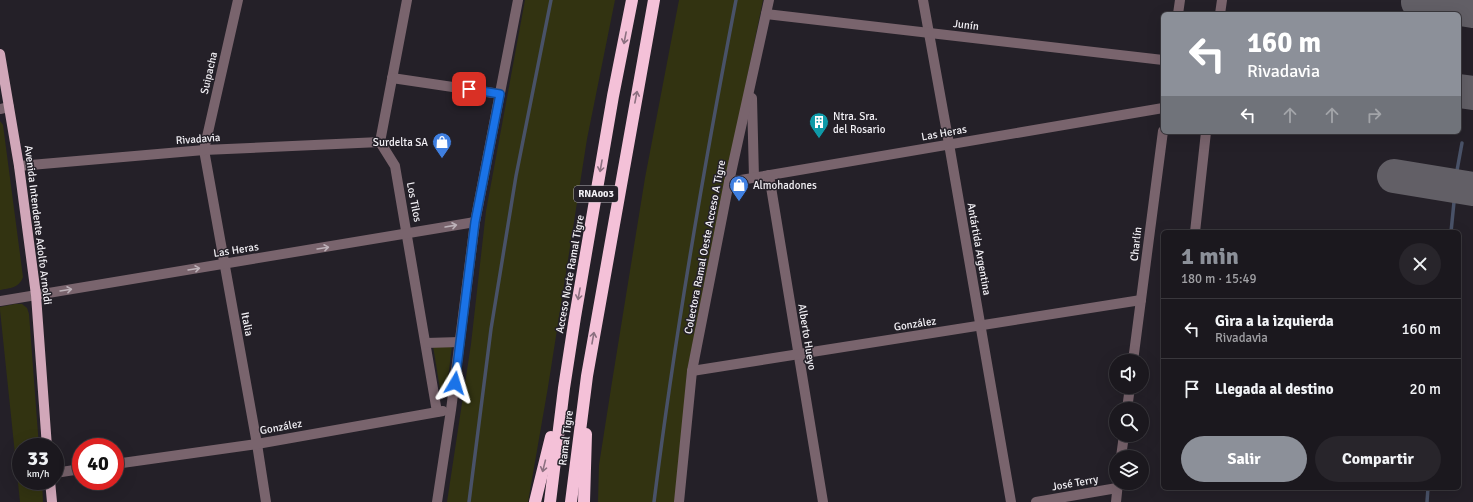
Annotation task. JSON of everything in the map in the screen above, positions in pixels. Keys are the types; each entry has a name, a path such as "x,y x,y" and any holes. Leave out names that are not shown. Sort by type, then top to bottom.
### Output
{"highway":[{"name":"Acceso Norte Ramal Tigre","path":"564,388 612,103 632,0"},
{"name":"RNA003","path":"587,376 654,0"},
{"path":"640,80 659,0"},
{"path":"584,502 587,376"},
{"name":"Ramal Tigre","path":"571,502 587,376"},
{"path":"535,502 564,388"},
{"name":"Ramal Tigre","path":"550,502 564,388"}],"main road":[{"name":"Avenida Intendente Adolfo Arnoldi","path":"0,54 5,108 19,166 36,295 46,438"},
{"path":"51,490 52,502"}],"street":[{"name":"Suipacha","path":"204,150 238,0"},
{"path":"380,142 407,0"},
{"path":"437,502 451,410 475,222 518,0"},
{"name":"Colectora Ramal Oeste Acceso A Tigre","path":"679,502 692,371 729,182 769,0"},
{"name":"Antártida Argentina","path":"923,0 1011,502"},
{"path":"1178,12 1180,0"},
{"path":"1220,12 1222,0"},
{"name":"Junín","path":"766,14 1161,60"},
{"path":"392,78 500,94"},
{"path":"752,81 754,178"},
{"name":"Las Heras","path":"729,182 1161,108"},
{"name":"Charlín","path":"1134,354 1163,134"},
{"path":"1195,230 1206,134"},
{"name":"Rivadavia","path":"19,166 204,150 380,142"},
{"name":"Los Tilos","path":"380,142 395,166 408,234 437,412"},
{"name":"Italia","path":"204,150 266,502"},
{"name":"Alberto Hueyo","path":"769,175 823,502"},
{"name":"Las Heras","path":"0,301 475,222"},
{"name":"González","path":"692,371 1141,300"},
{"path":"426,343 460,342"},
{"name":"González","path":"124,463 257,444 451,410"},
{"name":"José Terry","path":"1036,502 1109,487"},
{"path":"1116,502 1117,490"}],"shaded area":[{"path":"525,0 615,0 587,139 548,387 528,502 447,502 471,344 486,211"},
{"path":"679,0 763,0 687,372 676,502 598,502 599,465 612,382 645,178"},
{"path":"0,121 3,125 23,277 17,285 0,290"},
{"path":"22,304 27,308 29,314 38,438 13,438 0,307"},
{"path":"433,346 452,346 446,395 444,397 441,395"},
{"path":"19,490 42,490 43,502 20,502"}],"waterway":[{"path":"469,502 491,329 516,176 551,0"},
{"path":"654,502 671,376 691,250 736,0"},
{"path":"1456,176 1462,143"},
{"path":"1451,230 1454,202"},
{"path":"1427,502 1428,490"}],"taxiway":[{"path":"1418,2 1473,11"},
{"path":"1461,91 1473,93"},
{"path":"1394,176 1473,189"}],"place":[{"name":"Ntra. Sra. del Rosario","path":"819,139"},
{"name":"Surdelta SA","path":"442,159"},
{"name":"Almohadones","path":"739,202"}],"route":[{"path":"455,383 475,222 500,94 469,89"}]}
